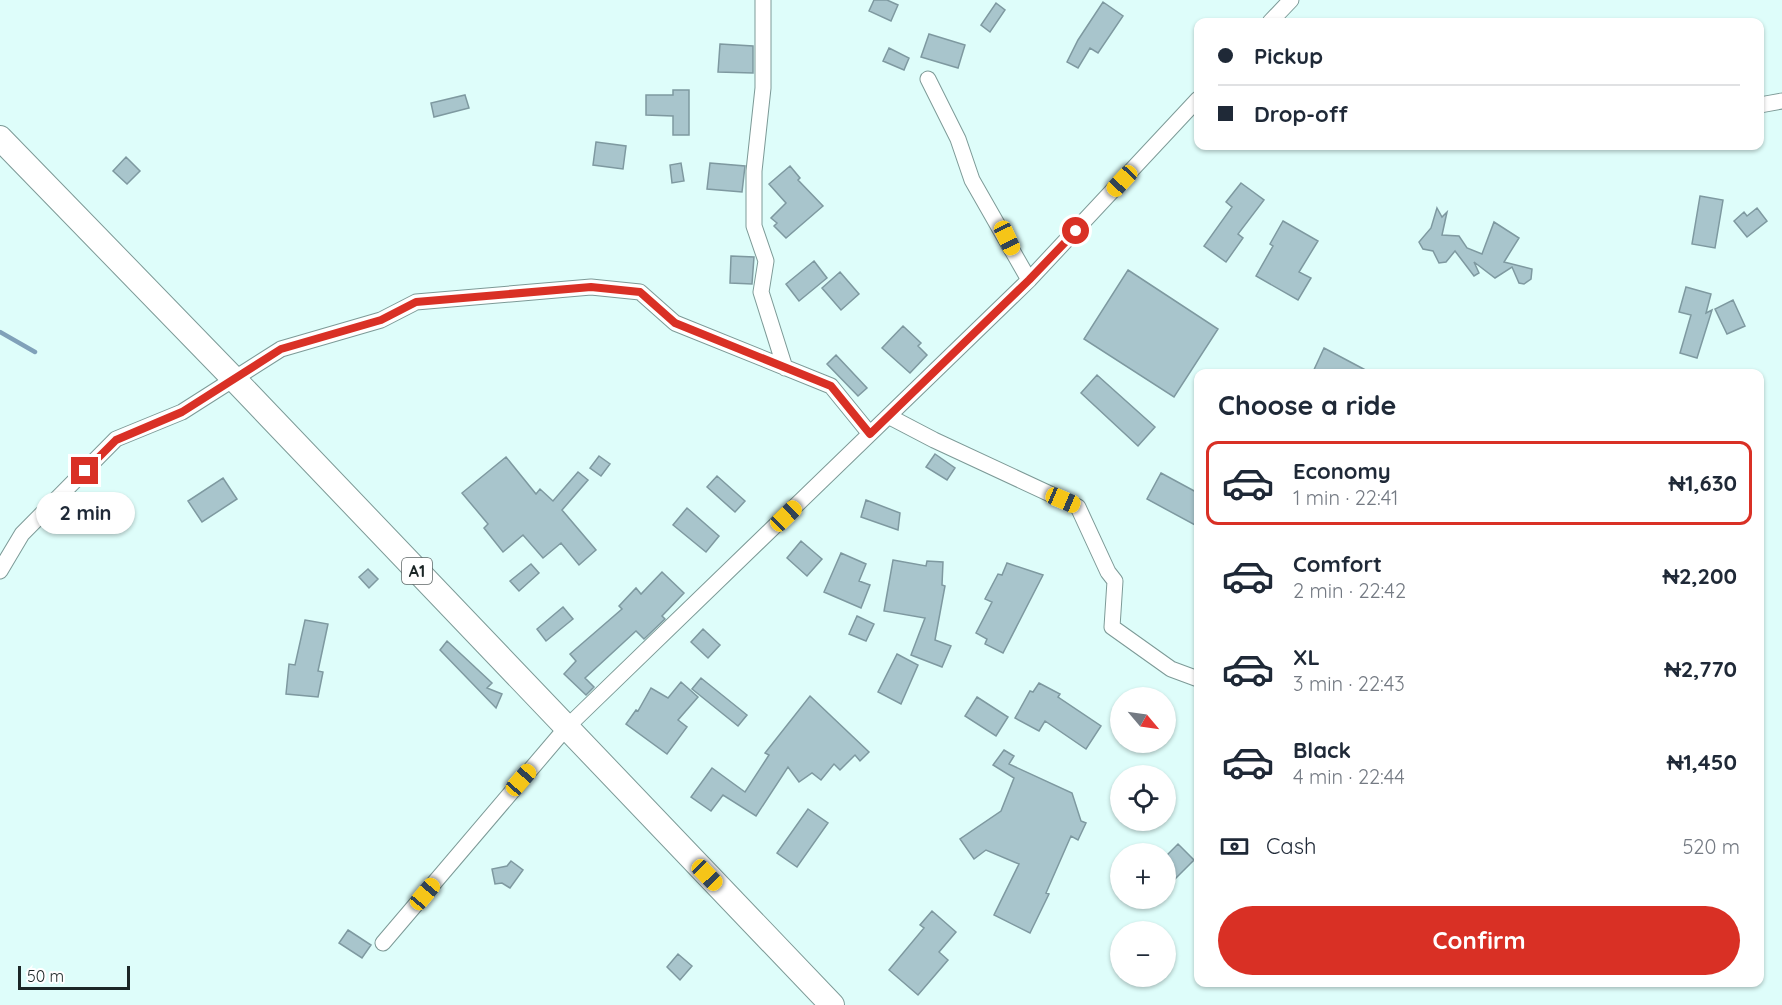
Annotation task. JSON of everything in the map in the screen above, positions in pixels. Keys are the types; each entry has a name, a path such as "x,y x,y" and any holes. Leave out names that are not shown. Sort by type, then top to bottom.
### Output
{"highway":[{"name":"A1","path":"0,138 235,380 832,1005"}],"street":[{"path":"763,0 764,88 754,171 754,226 766,261 761,292 785,368"},
{"path":"1274,18 1291,0"},
{"path":"928,79 957,139 972,180 1029,280"},
{"path":"1764,104 1782,101"},
{"path":"383,943 566,728 1029,280 1194,103"},
{"path":"0,571 21,534 116,440 182,412 281,349 381,320 416,302 591,287 640,292 675,323 831,386 870,434"},
{"path":"890,417 1078,507 1108,572 1115,581 1112,627 1171,669 1194,678"}],"building":[{"path":"874,0 887,0 898,5 891,21 869,11"},
{"path":"1103,2 1123,16 1098,53 1090,48 1078,68 1067,62 1078,40"},
{"path":"996,3 1005,10 990,32 981,25"},
{"path":"929,34 965,45 958,68 921,57"},
{"path":"720,44 753,46 753,73 718,72"},
{"path":"889,48 909,58 904,70 883,61"},
{"path":"673,90 689,90 689,135 673,135 673,116 646,115 646,95 673,95"},
{"path":"465,95 469,108 434,117 431,103"},
{"path":"596,142 626,146 623,169 593,165"},
{"path":"126,157 140,171 127,184 113,171"},
{"path":"681,163 684,181 672,183 670,165"},
{"path":"710,163 745,166 742,192 707,189"},
{"path":"790,166 800,178 798,180 823,206 786,238 774,226 777,223 771,218 786,203 769,184"},
{"path":"1241,183 1264,200 1238,234 1243,238 1226,262 1204,246 1232,207 1226,202"},
{"path":"1700,196 1723,200 1715,248 1692,244"},
{"path":"1437,208 1442,217 1447,212 1442,235 1459,236 1467,248 1482,254 1494,222 1519,238 1504,262 1532,269 1531,279 1524,284 1519,283 1512,267 1495,278 1474,262 1479,273 1474,276 1455,251 1446,262 1439,263 1433,251 1423,249 1419,242 1431,228"},
{"path":"1757,208 1767,221 1747,237 1734,221 1744,212 1747,216"},
{"path":"1283,221 1318,241 1299,272 1311,278 1298,300 1256,276 1273,246 1270,244"},
{"path":"731,256 754,257 752,284 730,283"},
{"path":"814,261 827,278 799,301 786,284"},
{"path":"1128,270 1218,329 1174,397 1084,339"},
{"path":"840,272 859,294 841,310 822,288"},
{"path":"1686,287 1711,294 1706,313 1712,310 1697,358 1680,353 1691,315 1679,312"},
{"path":"1733,300 1745,326 1727,334 1715,309"},
{"path":"903,326 921,343 918,346 927,355 910,373 882,348"},
{"path":"1324,348 1364,369 1314,369"},
{"path":"836,355 867,388 858,396 827,364"},
{"path":"1097,375 1155,427 1138,446 1081,393"},
{"path":"935,454 955,468 947,480 926,467"},
{"path":"599,456 610,464 601,476 590,468"},
{"path":"506,457 536,494 540,489 553,501 578,472 588,480 562,510 596,550 579,565 561,543 543,558 523,535 503,552 484,528 488,524 462,493"},
{"path":"1161,473 1194,491 1194,524 1147,499"},
{"path":"717,476 745,501 735,512 707,487"},
{"path":"223,478 237,499 202,522 188,501"},
{"path":"866,500 900,513 898,530 861,517"},
{"path":"687,508 719,536 706,552 673,525"},
{"path":"801,541 822,559 807,576 787,558"},
{"path":"841,553 866,564 859,581 870,585 861,608 824,592"},
{"path":"893,560 926,566 927,561 943,562 942,585 945,586 935,640 951,646 942,667 911,655 925,618 884,611"},
{"path":"1007,563 1043,575 1003,653 985,644 987,639 976,633 992,602 985,599 998,574 1002,575"},
{"path":"531,564 539,573 519,591 510,581"},
{"path":"368,569 378,579 369,588 359,577"},
{"path":"662,572 684,593 662,616 665,619 644,639 636,631 585,678 594,687 586,695 564,674 576,661 570,654 622,609 619,606 636,588 641,594"},
{"path":"563,607 573,619 546,641 537,629"},
{"path":"857,616 874,624 866,641 849,634"},
{"path":"305,620 328,624 318,671 323,672 318,697 286,694 289,664 295,665"},
{"path":"703,629 720,645 708,658 691,642"},
{"path":"447,641 492,683 487,688 502,694 496,708 440,650"},
{"path":"897,654 918,665 901,704 878,692"},
{"path":"701,678 747,715 738,726 692,689"},
{"path":"681,682 698,697 678,720 687,727 667,754 626,724 636,710 638,711 651,688 668,698"},
{"path":"1039,683 1060,694 1058,697 1101,726 1086,749 1045,721 1039,731 1015,718 1030,691 1033,692"},
{"path":"810,696 869,752 860,761 855,755 840,770 834,764 821,780 812,773 799,782 788,767 756,816 723,795 711,811 691,797 712,768 745,792 769,755 765,753"},
{"path":"977,697 1008,717 996,736 965,716"},
{"path":"1004,750 1014,756 1009,764 1072,793 1081,821 1086,823 1078,840 1071,836 1046,893 1049,894 1030,933 994,915 1019,864 986,850 974,859 960,839 1001,811 1014,778 993,765"},
{"path":"808,809 828,823 797,867 777,853"},
{"path":"1178,844 1194,860 1176,878 1176,846"},
{"path":"511,861 523,870 510,888 502,883 495,884 492,869 507,866"},
{"path":"932,911 956,932 939,952 948,960 918,995 889,970 924,928 920,925"},
{"path":"348,930 371,945 362,958 339,943"},
{"path":"678,954 692,966 680,980 667,967"}],"waterway":[{"path":"0,332 35,352"}],"route":[{"path":"85,471 116,440 182,412 281,349 381,320 416,302 591,287 640,292 675,323 831,386 870,434 890,417 1076,231"}]}
